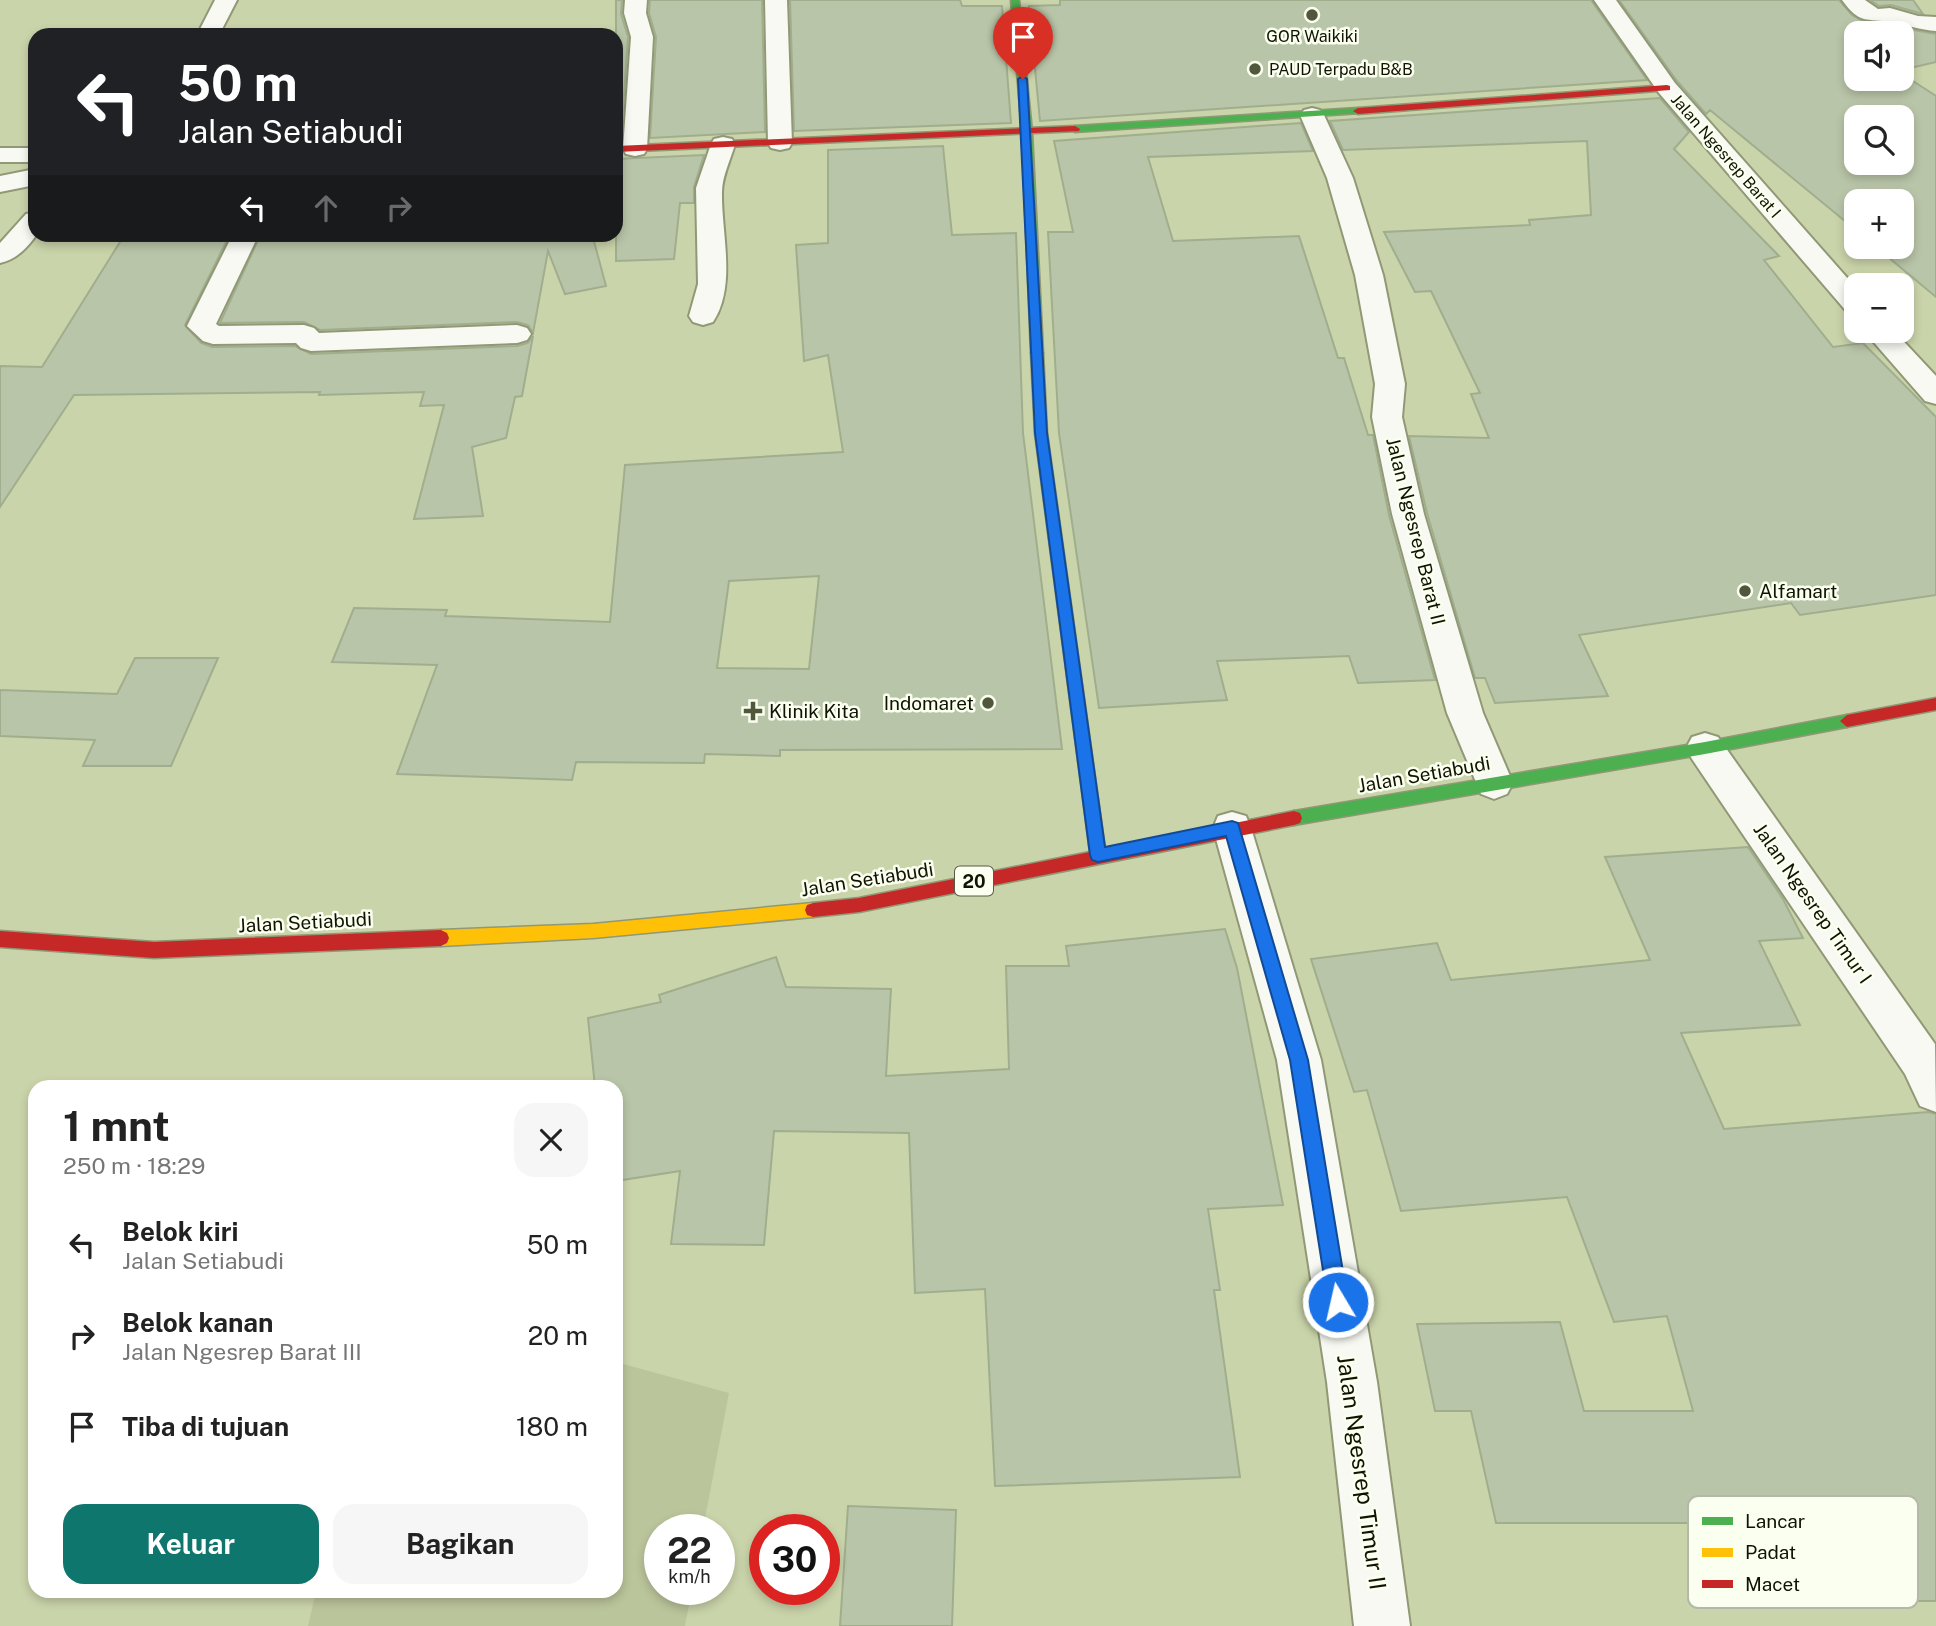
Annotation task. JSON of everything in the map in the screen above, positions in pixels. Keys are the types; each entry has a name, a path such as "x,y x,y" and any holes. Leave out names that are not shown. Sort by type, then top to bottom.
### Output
{"main road":[{"path":"1015,0 1027,132 1041,433 1098,855"},
{"path":"626,149 1027,132 1312,115 1667,88"},
{"name":"Jalan Setiabudi","path":"0,939 154,950 593,931 859,905 1232,828 1705,748 1936,704"}],"street":[{"path":"212,28 226,0"},
{"path":"626,149 642,37 635,13 636,0"},
{"path":"776,0 780,143"},
{"name":"Jalan Ngesrep Barat I","path":"1605,0 1667,88 1844,291"},
{"path":"1858,6 1875,16 1890,15 1917,23 1936,24"},
{"name":"Jalan Ngesrep Barat II","path":"1312,115 1340,178 1369,275 1390,384 1387,417 1408,514 1465,713 1494,783"},
{"path":"703,316 712,284 709,188 723,144"},
{"path":"0,155 28,155"},
{"path":"0,184 28,178"},
{"path":"0,255 15,245 28,229"},
{"path":"242,242 201,326 213,335 304,334 311,342 517,334"},
{"path":"1889,343 1936,394"},
{"name":"Jalan Ngesrep Timur I","path":"1705,748 1931,1069"},
{"name":"Jalan Ngesrep Timur II","path":"1232,828 1299,1060 1352,1382 1382,1626"}],"green space":[{"path":"623,1364 729,1393 706,1514 644,1514 644,1605 689,1605 685,1626 308,1626 314,1598 623,1598"}],"building":[{"path":"616,0 622,0 621,14 628,37 623,110 623,28 616,28"},
{"path":"650,0 762,0 765,132 650,138 656,37 649,13"},
{"path":"790,0 960,0 962,6 1002,6 1011,123 794,131"},
{"path":"1060,0 1591,0 1647,80 1040,121 1029,6 1060,5"},
{"path":"1619,0 1839,0 1852,15 1863,21 1844,21 1844,91 1914,91 1914,82 1936,96 1936,297 1914,279 1914,273 1907,273 1890,259 1914,259 1914,189 1844,189 1844,220 1710,110 1706,114 1677,81"},
{"path":"1870,0 1913,0 1923,14 1891,5 1879,6"},
{"path":"1914,30 1936,34 1936,62 1914,67"},
{"path":"1660,98 1689,132 1674,149 1779,256 1764,260 1833,347 1863,343 1936,417 1936,595 1800,615 1791,603 1579,635 1608,696 1495,703 1485,678 1475,678 1427,513 1409,436 1489,438 1471,394 1480,393 1431,291 1415,292 1384,232 1530,225 1529,220 1591,215 1587,141 1343,150 1330,121"},
{"path":"1301,123 1313,151 1148,157 1173,241 1299,236 1338,358 1344,358 1368,435 1373,435 1389,515 1435,680 1358,683 1349,656 1217,661 1227,700 1099,708 1059,433 1048,232 1073,232 1054,141"},
{"path":"943,146 952,235 1016,233 1023,433 1062,749 780,750 780,756 705,754 704,763 576,762 572,780 397,774 437,665 332,662 354,608 447,610 445,616 610,622 625,465 843,452 828,355 804,361 796,245 828,243 828,150","holes":["819,576 809,669 717,668 729,581"]},
{"path":"704,155 694,187 694,203 680,203 674,259 616,261 616,242 623,242 623,159"},
{"path":"120,242 226,242 185,325 201,343 212,347 295,346 311,354 517,346 528,343 533,336 522,396 515,397 506,438 472,447 483,516 414,519 444,405 420,406 424,392 74,395 0,507 0,366 42,367"},
{"path":"257,242 594,242 606,286 565,294 548,251 533,333 528,325 517,322 320,330 304,322 220,323"},
{"path":"135,658 218,658 171,766 83,766 95,740 0,736 0,690 117,694"},
{"path":"1748,847 1783,899 1803,938 1759,941 1800,1025 1681,1033 1724,1129 1928,1112 1936,1114 1936,1601 1918,1601 1918,1496 1688,1496 1688,1523 1496,1523 1471,1411 1435,1411 1417,1324 1560,1322 1584,1411 1693,1411 1667,1316 1614,1322 1567,1197 1401,1211 1367,1090 1354,1092 1311,959 1437,943 1451,980 1650,960 1605,857"},
{"path":"1225,929 1237,968 1283,1205 1208,1209 1220,1290 1214,1290 1240,1477 995,1486 985,1289 915,1293 909,1133 774,1131 764,1245 671,1244 680,1171 623,1180 623,1080 594,1080 588,1018 661,1002 659,995 776,957 786,987 891,989 886,1076 1009,1069 1006,966 1069,966 1066,946"},
{"path":"848,1506 956,1510 952,1626 840,1626"}],"traffic: fast":[{"path":"1015,0 1027,132 1037,353"},
{"path":"1075,129 1358,111"},
{"path":"1294,818 1847,721"}],"traffic: slow":[{"path":"441,938 593,931 813,910"}],"traffic: jam":[{"path":"1358,111 1667,88"},
{"path":"623,149 1075,129"},
{"path":"1037,353 1041,433 1098,855"},
{"path":"1847,721 1936,704"},
{"path":"813,910 859,905 1294,818"},
{"path":"0,939 154,950 441,938"}],"place":[{"name":"GOR Waikiki","path":"1312,15"},
{"name":"PAUD Terpadu B&B","path":"1255,69"},
{"name":"Alfamart","path":"1745,591"},
{"name":"Indomaret","path":"988,703"},
{"name":"Klinik Kita","path":"753,711"}],"route":[{"path":"1023,79 1041,433 1098,855 1232,828 1299,1060 1338,1302"}]}
